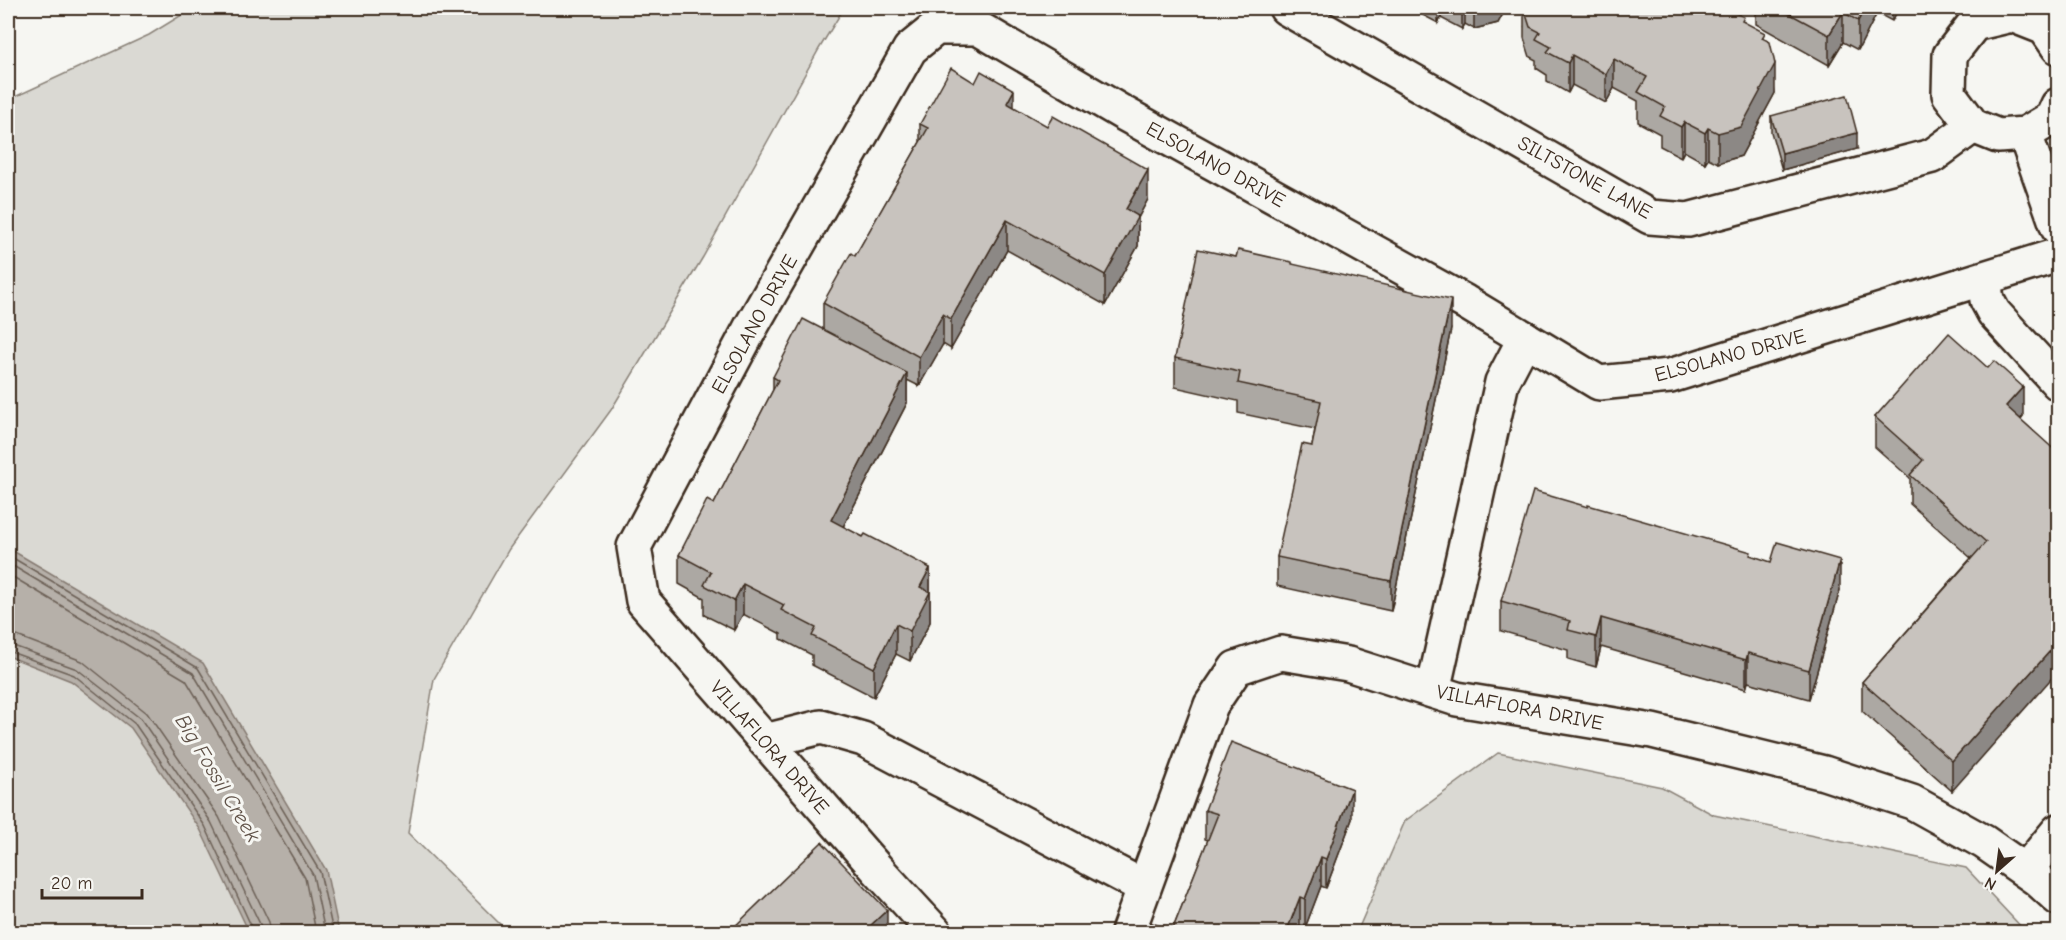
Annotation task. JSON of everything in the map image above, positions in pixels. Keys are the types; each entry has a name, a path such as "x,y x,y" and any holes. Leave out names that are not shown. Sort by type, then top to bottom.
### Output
{"street":[{"name":"SILTSTONE LANE","path":"1286,8 1650,217 1688,220 1932,156 1973,126"},
{"path":"2058,47 2045,28 2012,11 1974,24 1950,55 1949,94 1973,126 1998,136 2025,134 2052,118 2058,105"},
{"name":"ELSOLANO DRIVE","path":"634,548 751,327 910,49 936,27 978,28 1123,113 1465,302 1599,383 1670,376 2058,255"},
{"path":"2025,134 2058,228"},
{"path":"1984,279 1987,300 1994,313 2058,383"},
{"path":"1433,691 1502,382 1525,338"},
{"name":"VILLAFLORA DRIVE","path":"634,548 643,601 935,933"},
{"name":"VILLAFLORA DRIVE","path":"1128,933 1210,705 1236,668 1281,653 1348,664 1457,699 1652,731 1824,773 1912,802 1984,842 2026,870 2058,898"},
{"path":"765,741 821,727 863,739 1144,887"},
{"path":"2026,870 2058,831"}],"shaded area":[{"path":"193,8 844,8 703,257 611,410 509,549 434,679 408,833 508,932 8,932 8,100 149,35"},
{"path":"1498,753 1662,787 1714,815 1966,868 2026,932 1357,932 1405,821"}],"water":[{"name":"Big Fossil Creek","path":"8,548 203,663 326,870 339,932 249,932 200,829 131,728 71,681 8,656"}],"building":[{"path":"1524,8 1678,8 1685,11 1687,8 1712,8 1721,13 1725,8 1744,17 1742,21 1765,33 1762,38 1770,42 1775,64 1741,127 1718,133 1708,128 1705,133 1684,122 1681,127 1660,116 1665,107 1638,92 1647,77 1614,59 1606,74 1572,55 1568,63 1547,52 1551,47 1536,39 1540,32 1530,27"},
{"path":"1779,8 1865,8 1858,21 1843,12 1829,35"},
{"path":"951,68 975,83 981,71 1014,90 1007,103 1047,126 1053,116 1148,170 1126,209 1138,216 1105,275 1007,220 951,319 943,314 919,357 823,303 851,253 855,256 928,128 920,124"},
{"path":"1847,95 1857,133 1782,153 1771,116"},
{"path":"1198,249 1236,257 1238,250 1451,300 1391,581 1277,557 1302,444 1312,446 1321,401 1238,383 1240,372 1175,358"},
{"path":"803,319 907,373 831,520 863,537 865,534 930,568 920,587 930,592 910,631 896,624 874,668 812,636 816,628 781,610 784,605 743,584 734,601 704,585 711,572 679,555 707,500 714,504 778,380 773,377"},
{"path":"1949,333 1988,368 1994,361 2023,387 2006,406 2058,453 2058,642 1952,761 1862,682 1986,542 1910,475 1923,460 1875,417"},
{"path":"1533,491 1751,552 1750,555 1771,562 1777,542 1840,560 1809,670 1748,653 1746,660 1601,618 1596,637 1568,630 1570,621 1501,601"},
{"path":"1231,742 1352,789 1326,859 1321,857 1305,899 1300,897 1286,933 1146,933 1150,922 1172,931 1218,814 1205,810"},
{"path":"822,842 887,910 871,925 878,933 728,933"}]}
